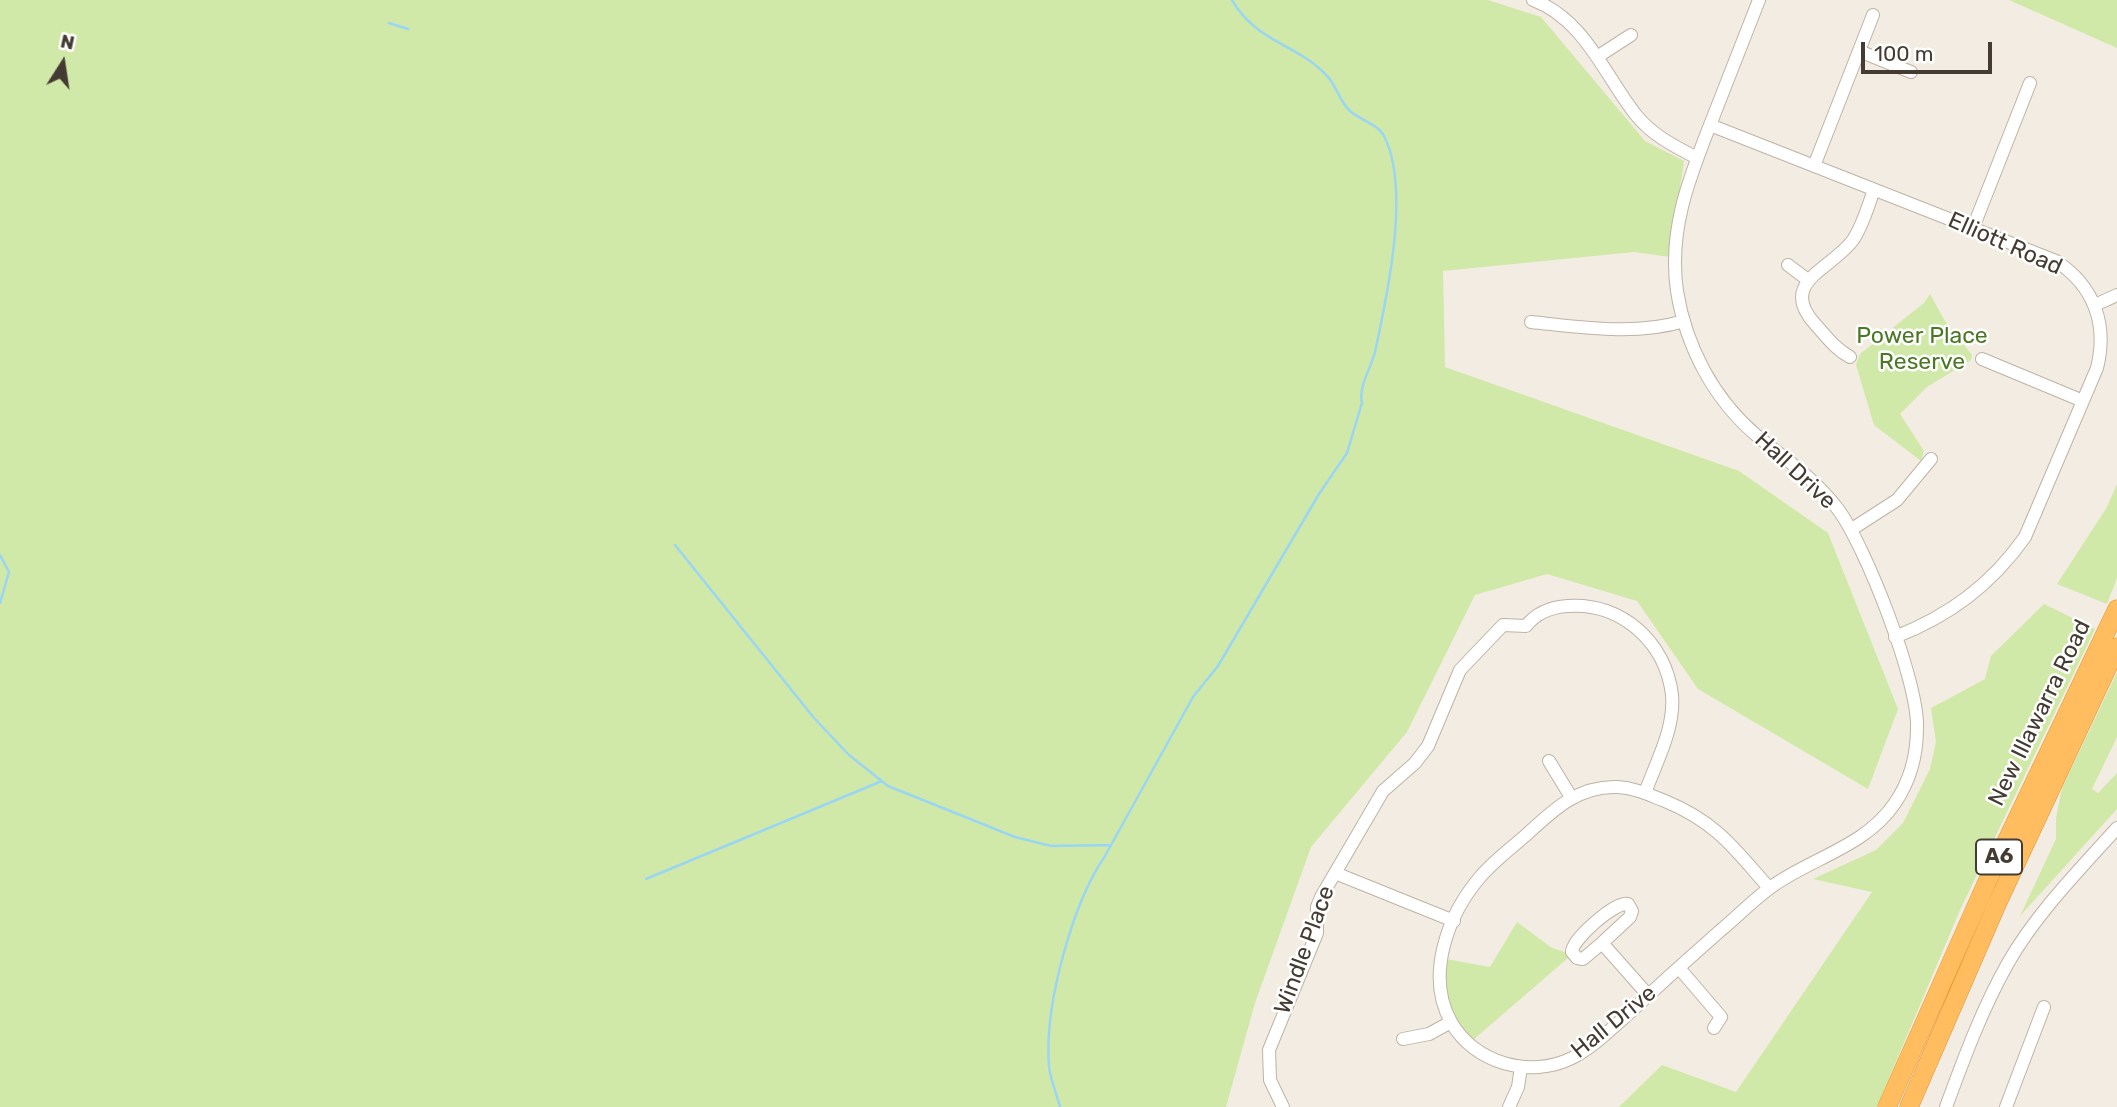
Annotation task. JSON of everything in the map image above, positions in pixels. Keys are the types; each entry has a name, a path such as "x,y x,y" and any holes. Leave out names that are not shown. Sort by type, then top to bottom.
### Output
{"highway":[{"name":"New Illawarra Road","path":"1887,1107 1987,882 2117,609"},
{"name":"New Illawarra Road","path":"1909,1107 1986,928 2117,648"}],"street":[{"path":"1533,0 1547,5 1572,24 1636,115 1652,132 1697,158"},
{"name":"Hall Drive","path":"1759,0 1682,201 1675,247 1676,278 1684,321 1693,350 1724,402 1759,437 1808,476 1852,529 1895,637 1915,696 1918,725 1915,756 1906,784 1877,825 1857,840 1769,888 1578,1055 1549,1066 1521,1067 1481,1053 1462,1037 1451,1022 1440,989 1439,966 1454,921 1481,875 1571,797 1607,787 1645,793 1706,820 1769,888"},
{"path":"1814,166 1873,15"},
{"path":"1597,57 1630,35"},
{"path":"1859,51 1911,72"},
{"path":"1973,228 2030,83"},
{"name":"Elliott Road","path":"1710,125 2056,261 2077,277 2095,305 2102,344 2097,368 2035,519 2011,557 1976,592 1948,613 1895,637"},
{"path":"1850,357 1838,350 1805,312 1801,294 1808,280 1853,239 1874,190"},
{"path":"1788,265 1808,280"},
{"path":"2095,305 2117,295"},
{"path":"1531,322 1608,329 1667,325 1684,321"},
{"path":"1982,359 2083,401"},
{"path":"1852,529 1897,500 1931,458"},
{"name":"Windle Place","path":"1283,1107 1270,1080 1269,1050 1317,933 1318,902 1383,791 1415,762 1428,746 1460,670 1503,625 1526,626 1533,617 1552,608 1589,606 1623,618 1655,648 1670,683 1672,711 1667,736 1645,793"},
{"path":"1549,761 1571,797"},
{"path":"1946,1107 1972,1040 2009,961 2031,928 2117,828"},
{"name":"Windle Place","path":"1335,873 1454,921"},
{"path":"1618,904 1628,904 1631,916 1602,943 1583,958 1575,957 1572,952 1575,942 1618,904"},
{"path":"1602,943 1648,995"},
{"path":"1678,968 1721,1017 1714,1028"},
{"path":"2006,1107 2044,1007"},
{"path":"1402,1039 1429,1034 1451,1022"},
{"path":"1509,1107 1518,1087 1521,1067"}],"green space":[{"path":"0,0 1488,0 1541,17 1645,141 1684,161 1670,257 1634,252 1443,271 1445,367 1739,471 1828,533 1898,709 1868,789 1698,689 1637,601 1547,574 1475,595 1407,732 1311,847 1255,1003 1226,1107 0,1107"},
{"path":"2009,0 2117,0 2117,48"},
{"name":"Power Place Reserve","path":"1930,294 1945,321 1972,355 1971,360 1927,387 1900,414 1924,451 1921,461 1874,425 1856,365 1860,354 1924,303"},
{"path":"2117,484 2117,578 2107,604 2057,584 2107,507"},
{"path":"2044,604 2095,629 1960,910 1877,1107 1619,1107 1662,1065 1736,1092 1872,892 1813,879 1876,850 1903,823 1930,769 1936,742 1931,708 1985,679 1991,656"},
{"path":"2117,672 2117,737 2092,789 2098,793 2117,773 2117,809 2020,916 2056,839 2056,818 2062,788"},
{"path":"1517,922 1552,948 1565,952 1568,958 1473,1040 1459,1022 1450,1003 1446,959 1490,967"}],"waterway":[{"path":"1060,1107 1049,1066 1049,1042 1056,986 1071,928 1093,876 1193,697 1218,666 1319,494 1347,453 1362,403 1363,384 1375,352 1390,273 1396,184 1392,158 1384,136 1378,128 1350,111 1330,80 1316,65 1253,26 1232,0"},
{"path":"389,23 408,29"},
{"path":"675,545 814,718 849,755 888,786 1015,837 1051,846 1111,845"},
{"path":"0,555 9,572 0,603"},
{"path":"646,879 882,781"}]}
